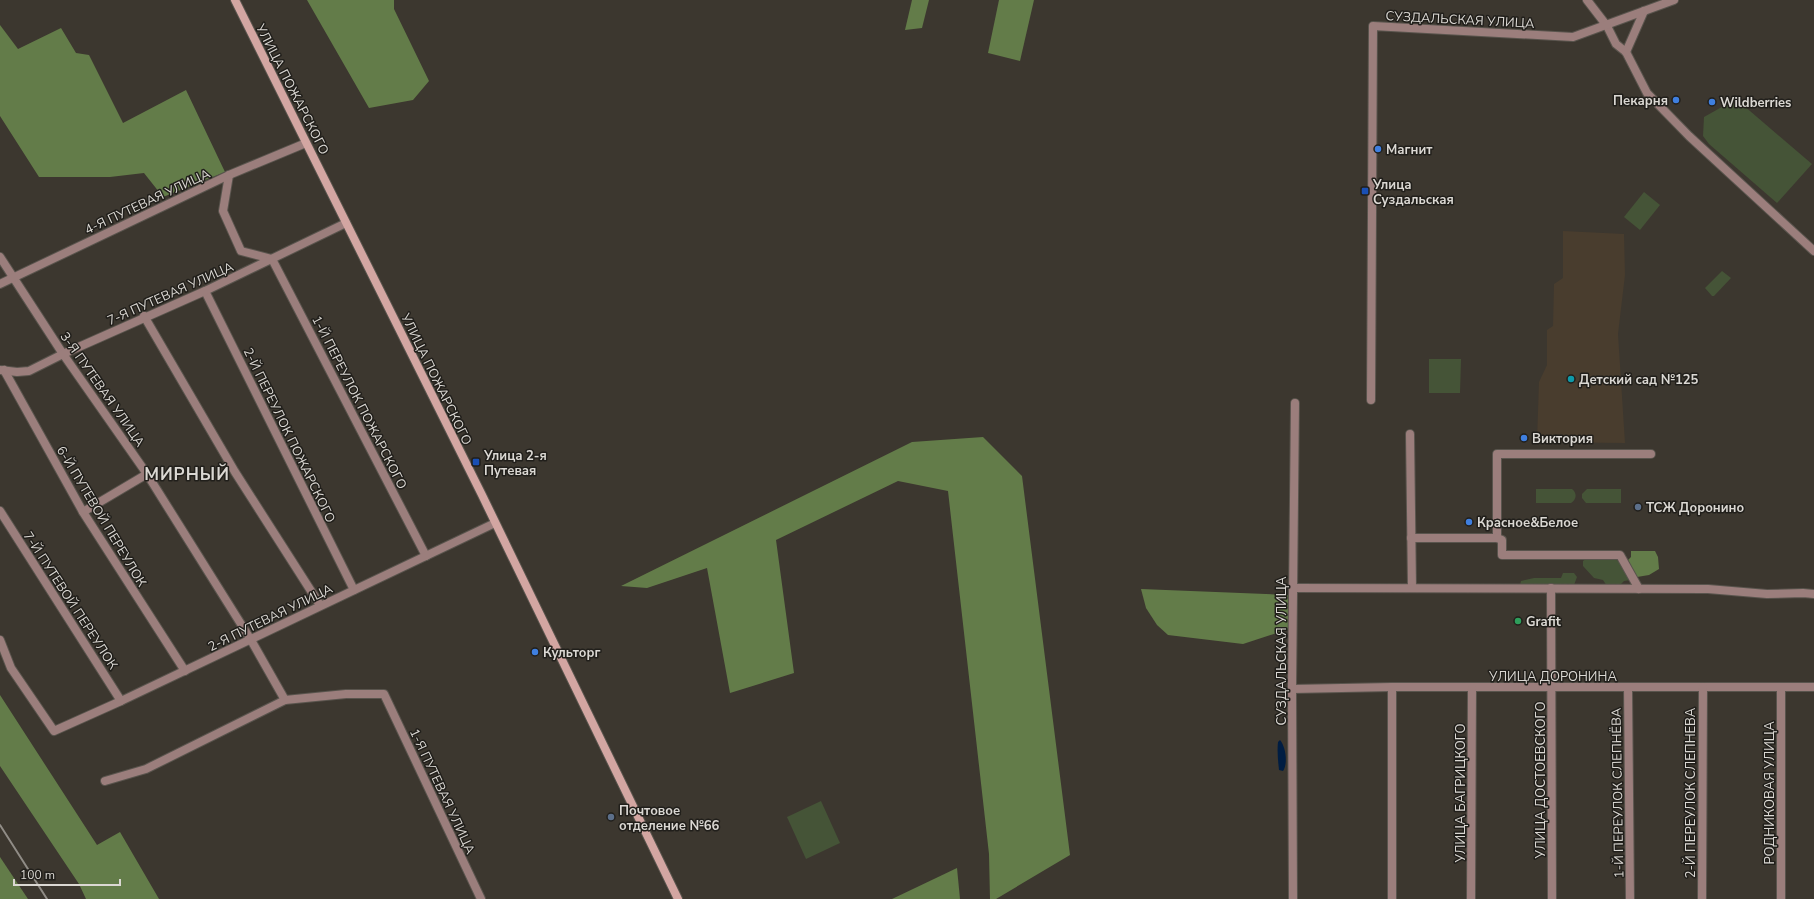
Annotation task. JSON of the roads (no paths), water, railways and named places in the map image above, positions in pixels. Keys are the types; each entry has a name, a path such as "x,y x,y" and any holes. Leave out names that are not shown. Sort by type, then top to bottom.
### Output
{"street":[{"name":"УЛИЦА ПОЖАРСКОГО","path":"235,0 495,523 678,899"},
{"path":"1587,0 1607,26 1616,44 1626,52 1647,93 1690,136 1814,251"},
{"name":"СУЗДАЛЬСКАЯ УЛИЦА","path":"1371,400 1372,26 1573,37 1607,26 1674,0"},
{"path":"1626,52 1644,11"},
{"name":"4-Я ПУТЕВАЯ УЛИЦА","path":"0,284 229,175 306,143"},
{"path":"229,175 223,211 241,251 272,259"},
{"name":"7-Я ПУТЕВАЯ УЛИЦА","path":"2,370 17,372 29,371 144,316 204,291 346,223"},
{"name":"3-Я ПУТЕВАЯ УЛИЦА","path":"0,257 63,354 147,474 251,640 284,700"},
{"name":"1-Й ПЕРЕУЛОК ПОЖАРСКОГО","path":"272,259 426,556"},
{"name":"2-Й ПЕРЕУЛОК ПОЖАРСКОГО","path":"204,291 354,590"},
{"path":"144,316 235,472 320,605"},
{"name":"6-Й ПУТЕВОЙ ПЕРЕУЛОК","path":"2,370 83,512 185,671"},
{"name":"СУЗДАЛЬСКАЯ УЛИЦА","path":"1293,899 1292,689 1295,403"},
{"path":"1410,434 1412,588"},
{"path":"1497,538 1497,454 1652,454"},
{"path":"83,512 147,474"},
{"name":"7-Й ПУТЕВОЙ ПЕРЕУЛОК","path":"0,511 122,701"},
{"name":"2-Я ПУТЕВАЯ УЛИЦА","path":"0,640 11,668 54,731 122,701 251,640 320,605 495,523"},
{"path":"1411,538 1497,538 1502,540 1502,554 1620,554 1639,588"},
{"path":"1293,588 1639,588 1708,589 1767,594 1814,594"},
{"name":"УЛИЦА ДОСТОЕВСКОГО","path":"1551,588 1552,899"},
{"path":"1392,687 1392,899"},
{"name":"УЛИЦА ДОРОНИНА","path":"1292,689 1392,687 1814,687"},
{"name":"1-Й ПЕРЕУЛОК СЛЕПНЁВА","path":"1628,687 1630,899"},
{"name":"2-Й ПЕРЕУЛОК СЛЕПНЕВА","path":"1702,899 1703,687"},
{"name":"РОДНИКОВАЯ УЛИЦА","path":"1781,687 1781,899"},
{"name":"УЛИЦА БАГРИЦКОГО","path":"1471,899 1472,688"},
{"name":"1-Я ПУТЕВАЯ УЛИЦА","path":"284,700 346,694 384,694 481,899"},
{"path":"105,781 146,769 284,700"}],"water":[{"path":"1280,740 1284,747 1286,756 1285,768 1283,771 1279,770 1278,763 1278,742"}],"railway":[{"path":"0,825 47,899"}],"place":[{"name":"Пекарня","path":"1676,100"},
{"name":"Wildberries","path":"1712,102"},
{"name":"Магнит","path":"1378,149"},
{"name":"Улица Суздальская","path":"1365,191"},
{"name":"Детский сад №125","path":"1571,379"},
{"name":"Виктория","path":"1524,438"},
{"name":"Улица 2-я Путевая","path":"476,462"},
{"name":"ТСЖ Доронино","path":"1638,507"},
{"name":"Красное&Белое","path":"1469,522"},
{"name":"Grafit","path":"1518,621"},
{"name":"Культорг","path":"535,652"},
{"name":"Почтовое отделение №66","path":"611,817"}],"district":[{"name":"МИРНЫЙ","path":"187,474"}]}
